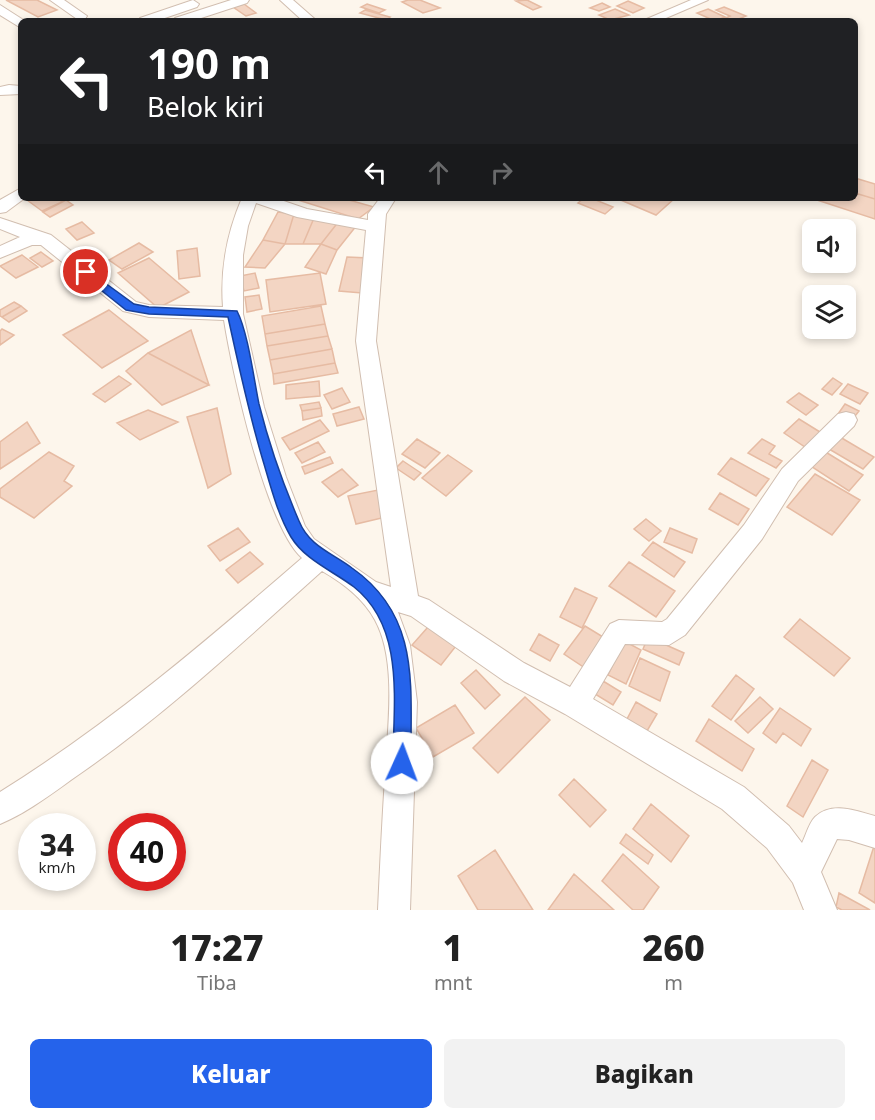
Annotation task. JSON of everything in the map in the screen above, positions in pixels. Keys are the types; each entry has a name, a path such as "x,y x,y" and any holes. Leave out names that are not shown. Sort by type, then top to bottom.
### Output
{"street":[{"path":"153,18 206,0"},
{"path":"188,18 243,0"},
{"path":"286,0 307,18"},
{"path":"656,18 702,0"},
{"path":"65,2 84,15 74,18"},
{"path":"0,9 18,22"},
{"path":"0,208 18,195"},
{"path":"249,201 235,242 233,314 254,408 279,492 301,541 321,557 347,572 370,591 384,608 392,624 402,671 401,783 394,910"},
{"path":"267,201 303,213 376,227"},
{"path":"386,201 377,214 366,325 367,356 406,602"},
{"path":"0,223 50,242 130,307 233,314"},
{"path":"0,253 21,242 38,238"},
{"path":"575,704 619,632 662,634 669,633 676,627 753,532 790,475 846,420"},
{"path":"0,809 42,784 138,714 181,680 321,557"},
{"path":"370,591 406,602 432,615 514,672 575,704 733,798 778,837 804,872 821,910"},
{"path":"804,872 825,830 830,825 844,824 875,832"}],"building":[{"path":"6,0 37,0 57,10 38,17"},
{"path":"420,0 440,8 423,13 402,2"},
{"path":"527,0 541,7 533,10 516,1"},
{"path":"628,1 644,8 633,13 617,6"},
{"path":"602,3 610,7 599,11 590,8"},
{"path":"244,4 256,13 246,16 233,7"},
{"path":"367,4 385,10 379,13 361,7"},
{"path":"724,7 746,16 726,18 730,16 716,10"},
{"path":"615,9 629,15 606,18 599,15"},
{"path":"708,9 725,17 708,18 697,13"},
{"path":"365,10 390,17 379,18 360,13"},
{"path":"858,179 875,184 875,199 858,194"},
{"path":"858,194 875,199 875,219 820,201 858,201"},
{"path":"28,201 62,202 42,211"},
{"path":"64,201 73,205 50,217 43,212"},
{"path":"301,201 353,201 374,207 358,219"},
{"path":"598,201 613,207 605,214 578,203"},
{"path":"623,201 672,201 656,215"},
{"path":"278,212 294,214 285,244 263,240"},
{"path":"294,214 314,218 303,244 285,244"},
{"path":"314,218 339,221 321,244 303,244"},
{"path":"339,221 357,225 337,250 321,244"},
{"path":"82,222 94,233 77,240 66,229"},
{"path":"263,240 285,244 265,268 245,267"},
{"path":"139,243 153,252 122,269 109,260"},
{"path":"321,244 337,250 326,274 305,267"},
{"path":"197,248 200,276 179,279 177,251"},
{"path":"41,252 53,261 42,267 30,258"},
{"path":"22,255 38,267 16,278 0,266"},
{"path":"347,257 369,258 362,293 339,291"},
{"path":"149,258 189,292 158,308 118,273"},
{"path":"255,273 259,288 244,291 240,276"},
{"path":"320,273 326,304 270,312 266,280"},
{"path":"259,295 262,309 247,312 245,297"},
{"path":"14,302 21,306 0,316 0,310"},
{"path":"21,306 27,311 9,322 2,317"},
{"path":"321,306 325,324 265,334 262,316"},
{"path":"109,310 148,341 102,368 63,335"},
{"path":"325,324 328,336 267,346 265,334"},
{"path":"2,329 14,335 0,345 0,331"},
{"path":"191,330 209,385 148,353"},
{"path":"328,336 332,349 270,360 267,346"},
{"path":"332,349 335,363 273,374 270,360"},
{"path":"148,353 209,385 162,405 126,371"},
{"path":"335,363 338,373 274,384 273,374"},
{"path":"119,376 131,384 105,402 93,394"},
{"path":"833,378 842,384 832,395 822,389"},
{"path":"319,381 320,396 286,399 286,385"},
{"path":"848,384 868,393 860,404 840,394"},
{"path":"342,388 350,402 332,409 324,395"},
{"path":"799,393 818,405 806,415 787,402"},
{"path":"319,402 321,408 302,411 300,405"},
{"path":"845,404 859,411 851,421 838,414"},
{"path":"359,407 364,419 337,426 333,414"},
{"path":"217,408 231,474 208,488 187,417"},
{"path":"321,408 322,416 303,420 302,411"},
{"path":"148,410 178,422 140,440 117,423"},
{"path":"799,419 820,432 805,447 784,433"},
{"path":"320,420 329,431 290,450 282,438"},
{"path":"27,422 40,443 0,469 0,442"},
{"path":"840,437 874,457 863,469 829,449"},
{"path":"417,439 440,453 425,468 402,454"},
{"path":"762,439 775,446 769,454 782,461 776,468 748,453"},
{"path":"318,442 325,452 302,463 295,453"},
{"path":"824,451 863,475 849,491 809,465"},
{"path":"49,452 74,466 64,481 72,486 34,518 0,497 0,489"},
{"path":"448,455 472,471 446,496 422,478"},
{"path":"330,457 333,463 305,474 302,467"},
{"path":"731,458 769,479 756,496 718,474"},
{"path":"403,461 421,473 414,480 396,468"},
{"path":"342,469 358,485 338,497 322,482"},
{"path":"815,474 860,500 832,535 787,507"},
{"path":"378,490 386,517 356,524 348,496"},
{"path":"720,493 749,509 738,525 709,509"},
{"path":"646,519 661,531 649,541 634,529"},
{"path":"238,528 250,542 220,561 208,546"},
{"path":"670,528 697,539 692,553 664,542"},
{"path":"653,542 685,562 674,577 642,555"},
{"path":"250,552 263,564 238,583 226,570"},
{"path":"629,562 675,591 656,617 609,586"},
{"path":"575,588 597,598 582,628 560,617"},
{"path":"800,619 850,658 834,676 784,637"},
{"path":"585,626 608,640 588,670 564,654"},
{"path":"428,627 456,646 441,665 412,645"},
{"path":"539,634 559,645 550,661 530,650"},
{"path":"648,637 684,653 679,665 643,649"},
{"path":"624,641 641,650 626,684 608,675"},
{"path":"640,658 670,672 660,701 629,686"},
{"path":"476,670 500,695 485,709 461,683"},
{"path":"736,675 754,689 731,720 712,706"},
{"path":"603,681 621,692 613,705 595,694"},
{"path":"525,697 550,720 498,773 473,748"},
{"path":"760,697 773,709 748,733 735,721"},
{"path":"636,702 657,714 647,731 627,719"},
{"path":"455,705 474,733 433,757 416,728"},
{"path":"780,708 811,729 801,746 783,733 776,743 763,733"},
{"path":"709,719 754,749 742,771 696,741"},
{"path":"812,760 828,770 803,817 787,806"},
{"path":"574,779 606,810 590,827 559,795"},
{"path":"651,804 689,836 671,862 633,829"},
{"path":"626,834 653,855 648,864 620,843"},
{"path":"875,843 875,903 859,893"},
{"path":"495,850 533,910 478,910 458,876"},
{"path":"623,854 659,887 643,910 633,910 602,881"},
{"path":"574,874 614,910 548,910"},
{"path":"839,893 870,910 842,910 836,907"}],"route":[{"path":"86,272 130,307 233,314 254,408 272,471 301,541 306,547 347,572 370,591 384,608 392,624 402,671 402,763"}]}
